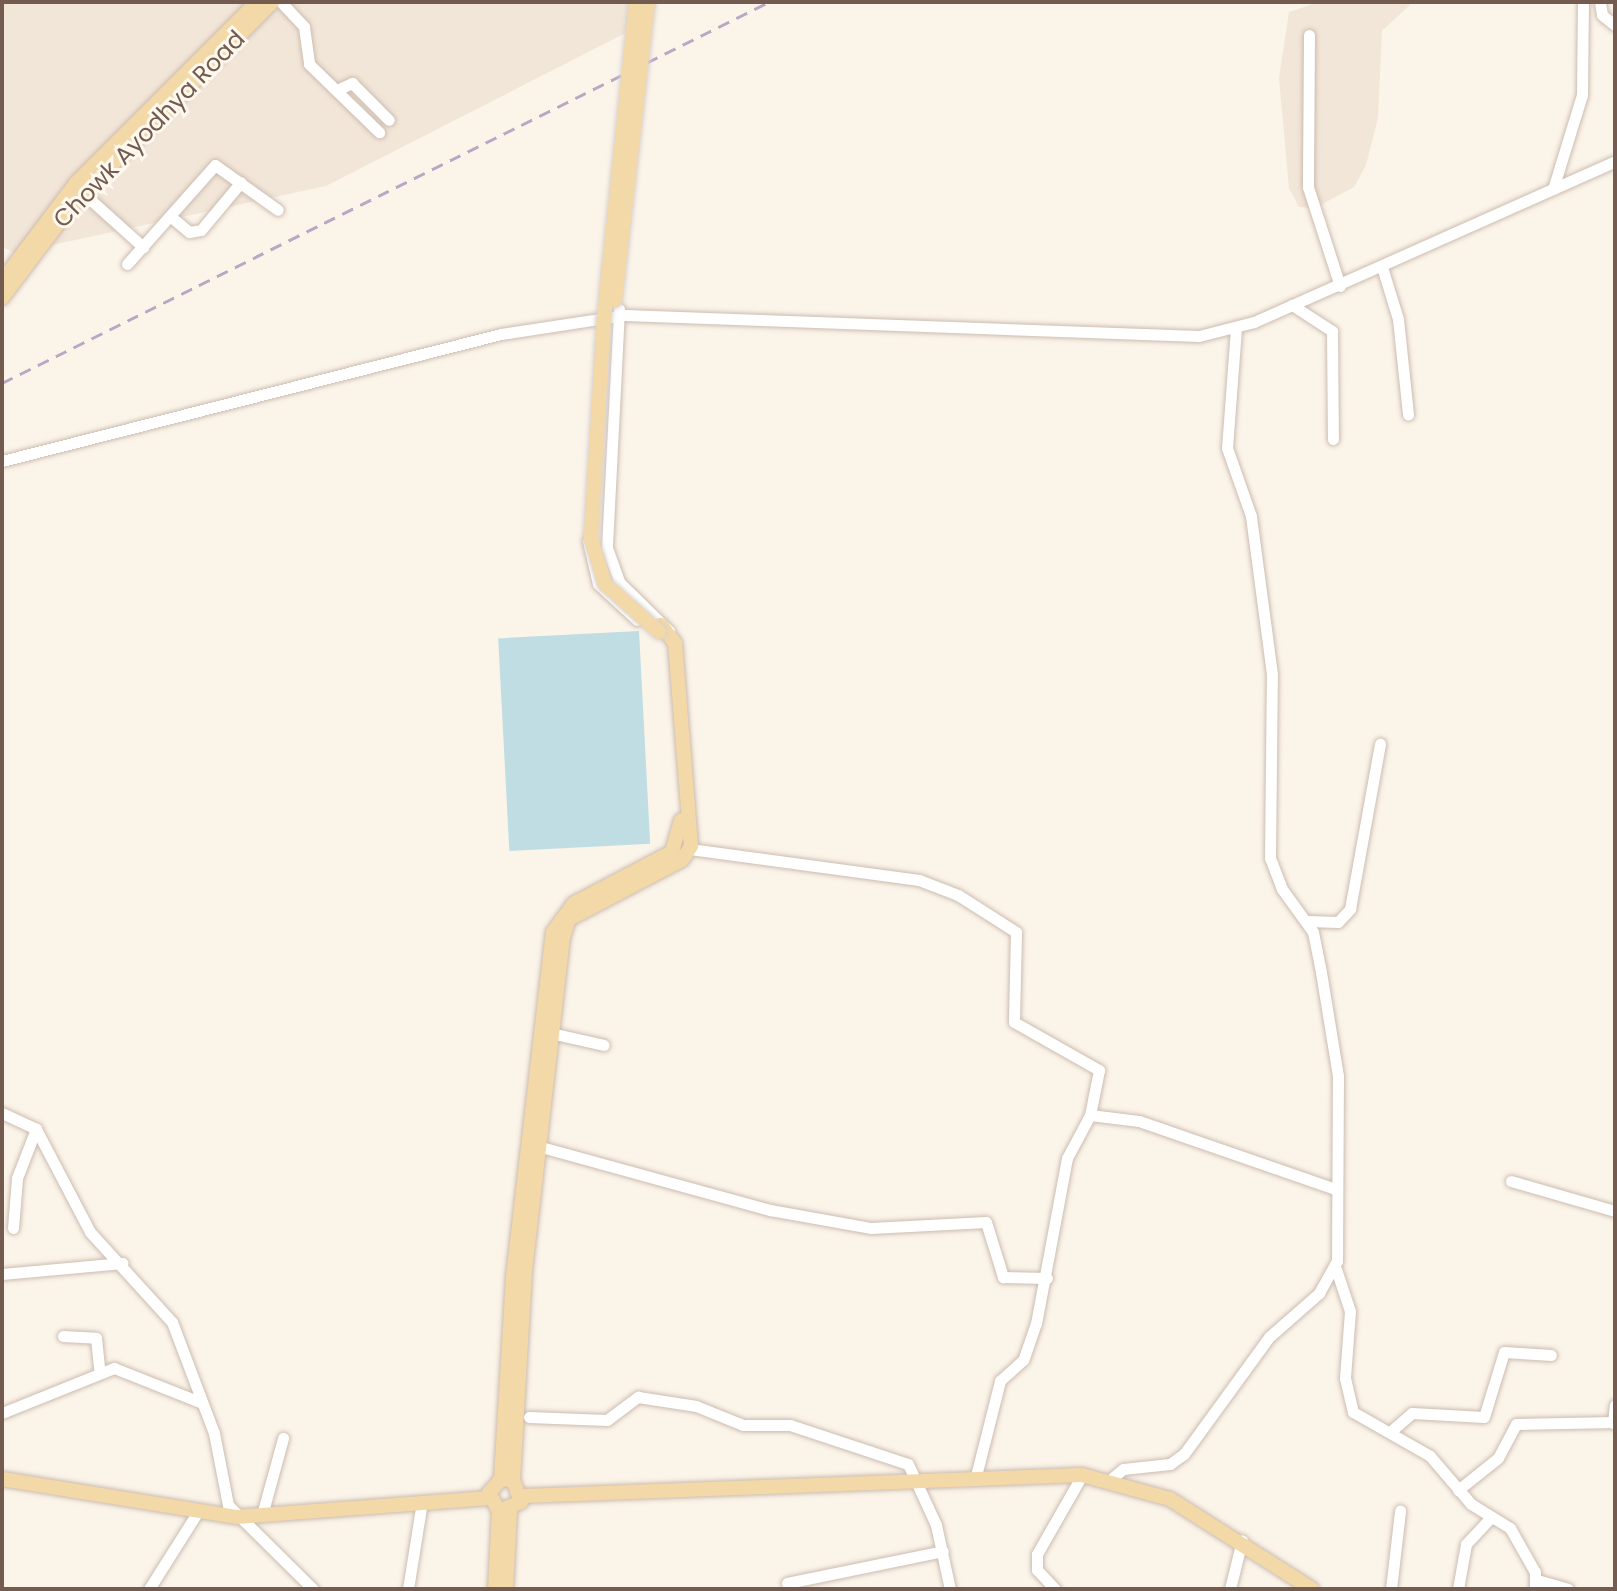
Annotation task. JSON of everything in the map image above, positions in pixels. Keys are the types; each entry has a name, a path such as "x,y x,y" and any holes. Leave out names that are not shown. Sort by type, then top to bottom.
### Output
{"main road":[{"name":"Chowk Ayodhya Road","path":"2,281 109,157 257,2"},
{"name":"Chowk Ayodhya Road","path":"2,298 109,157 272,2"},
{"path":"523,1496 507,1480 513,1277 553,932 573,904 672,852 681,836 663,632 605,584 591,538 604,316 633,2"},
{"path":"2,1479 236,1517 489,1498 507,1480 525,1271 541,1147 551,1033 569,919 690,849 663,632 619,590 599,538 613,316 650,2"},
{"path":"495,1589 505,1511 523,1496 1082,1475 1110,1480 1170,1499 1242,1540 1312,1589"},
{"path":"489,1498 505,1511"},
{"path":"505,1511 506,1589"}],"street":[{"path":"281,2 304,27 309,64 379,132"},
{"path":"633,2 598,318 589,561 615,604 663,632"},
{"path":"650,2 618,316 607,548 620,583 663,632"},
{"path":"1553,189 1582,95 1583,2"},
{"path":"1600,2 1602,15 1615,25"},
{"path":"1309,35 1308,187 1340,286"},
{"path":"337,90 352,83 389,120"},
{"path":"2,461 501,334 598,318 618,316 1162,340 1236,327 1340,286 1615,161"},
{"path":"127,264 215,165 278,210"},
{"path":"170,216 189,232 201,230 241,182"},
{"path":"83,193 143,247"},
{"path":"1382,267 1398,319 1408,414"},
{"path":"1292,305 1332,331 1333,439"},
{"path":"1236,327 1227,448 1251,516 1272,674 1270,858 1282,889 1308,921 1338,1076 1336,1269 1345,1299 1350,1405 1357,1418 1390,1432 1430,1456 1458,1490 1516,1535 1536,1584 1568,1589"},
{"path":"1308,921 1338,922 1350,909 1380,744"},
{"path":"690,849 919,880 1013,928 1012,1017 1096,1066 1090,1115 1067,1158 1047,1278 1023,1360 1000,1381 975,1480"},
{"path":"551,1033 604,1045"},
{"path":"2,1113 36,1129 82,1221 172,1322 214,1433 222,1492 236,1517 313,1589"},
{"path":"1090,1115 1139,1121 1335,1189"},
{"path":"13,1228 17,1178 36,1129"},
{"path":"541,1147 770,1210 871,1228 986,1222 1003,1277 1047,1278"},
{"path":"1511,1181 1615,1211"},
{"path":"2,1274 122,1263"},
{"path":"1110,1480 1123,1469 1178,1461 1269,1337 1336,1269"},
{"path":"63,1336 96,1338 99,1369"},
{"path":"1390,1432 1412,1413 1484,1417 1504,1352 1551,1355"},
{"path":"2,1413 49,1400 99,1369 126,1370 200,1402"},
{"path":"529,1417 607,1420 632,1398 659,1399 743,1425 790,1425 908,1464 921,1483 943,1551 950,1589"},
{"path":"1458,1490 1498,1458 1516,1424 1614,1423 1615,1405"},
{"path":"262,1515 283,1438"},
{"path":"1055,1589 1037,1570 1037,1554 1082,1475"},
{"path":"408,1589 422,1502"},
{"path":"1391,1589 1400,1511"},
{"path":"149,1589 197,1513"},
{"path":"1458,1589 1466,1544 1491,1517"},
{"path":"1230,1589 1242,1540"},
{"path":"787,1583 943,1551"}],"shaded area":[{"path":"2,2 658,2 643,24 326,186 15,253 2,247"},
{"path":"1319,2 1413,2 1382,31 1378,118 1366,165 1354,187 1315,208 1299,207 1289,188 1279,78 1289,12"}],"water":[{"path":"639,631 650,844 509,851 498,638"}],"railway":[{"path":"2,383 769,2"}]}
